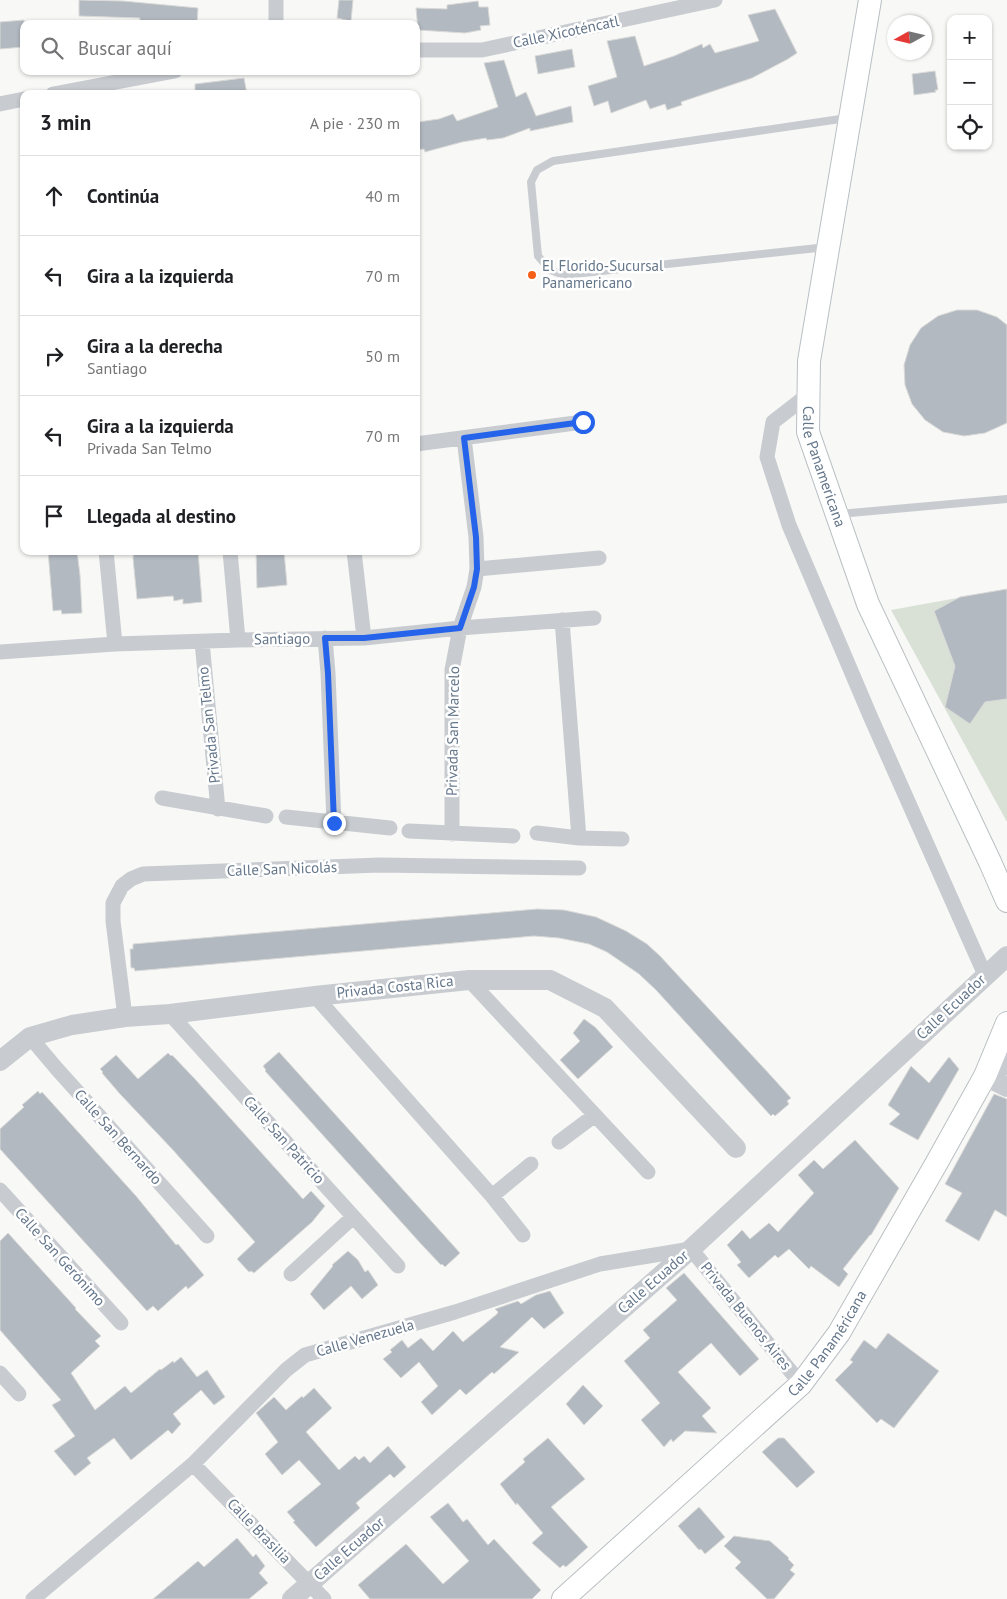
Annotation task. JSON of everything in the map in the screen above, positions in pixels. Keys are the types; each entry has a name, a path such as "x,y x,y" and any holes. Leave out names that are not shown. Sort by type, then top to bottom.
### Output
{"main road":[{"name":"Calle Panamericana","path":"870,0 809,361 808,432 868,604 1007,901"},
{"name":"Calle Panaméricana","path":"563,1599 802,1384 838,1333 995,1067 1007,1023"}],"street":[{"path":"276,0 276,20"},
{"name":"Calle Xicoténcatl","path":"420,50 482,50 715,0"},
{"path":"74,90 154,75"},
{"path":"0,104 20,100"},
{"path":"809,394 773,422 767,457 797,543 875,727 986,975"},
{"path":"420,444 583,422"},
{"name":"Privada San Marcelo","path":"452,834 452,670 460,628 474,587 477,569 476,537 464,438"},
{"path":"106,555 115,644"},
{"path":"230,555 238,640"},
{"path":"354,555 364,638"},
{"path":"477,569 599,558"},
{"name":"Santiago","path":"0,652 115,644 364,638 460,628 594,618"},
{"path":"562,620 579,838"},
{"path":"325,638 334,823"},
{"name":"Privada San Telmo","path":"202,642 218,809"},
{"path":"162,798 266,816"},
{"path":"286,817 390,828"},
{"path":"409,831 513,836"},
{"path":"537,833 579,838 622,839"},
{"name":"Calle San Nicolás","path":"125,1017 113,921 113,903 122,886 131,879 143,874 380,865 579,868"},
{"name":"Calle Ecuador","path":"292,1599 691,1249 1007,956"},
{"path":"469,980 648,1172"},
{"name":"Privada Costa Rica","path":"0,1061 30,1037 72,1025 125,1017 170,1014 315,996 469,980 550,980 605,1008 736,1148"},
{"path":"315,996 492,1196 523,1235"},
{"name":"Calle San Patricio","path":"170,1014 398,1266"},
{"name":"Calle San Bernardo","path":"30,1037 207,1236"},
{"path":"995,1067 1007,1087"},
{"path":"559,1142 595,1115"},
{"path":"492,1196 531,1164"},
{"name":"Calle San Gerónimo","path":"0,1190 121,1323"},
{"path":"290,1274 353,1217"},
{"name":"Privada Buenos Aires","path":"691,1249 802,1384"},
{"name":"Calle Venezuela","path":"33,1599 193,1464 286,1370 305,1355 455,1312 600,1264 691,1249"},
{"path":"0,1373 19,1394"},
{"name":"Calle Brasilia","path":"193,1464 324,1599"}],"lane":[{"path":"829,246 564,275 550,270 538,256 531,182 537,170 553,160 850,118"},
{"path":"837,515 1007,500"}],"shaded area":[{"path":"1007,589 1007,822 891,610"}],"building":[{"path":"79,0 123,1 198,8 197,20 140,20 140,18 79,16"},
{"path":"339,0 353,0 351,20 337,18"},
{"path":"478,1 479,7 488,7 490,25 480,26 481,30 465,33 420,30 420,20 417,20 416,8 447,9 447,5"},
{"path":"775,9 797,53 788,59 752,78 681,102 682,105 667,110 665,104 650,109 646,100 611,113 608,101 594,106 588,86 617,77 607,41 635,36 644,66 702,44 703,48 710,44 715,53 759,41 748,15"},
{"path":"20,20 20,47 0,49 0,22"},
{"path":"572,49 575,67 538,74 535,56"},
{"path":"504,60 516,97 526,92 536,116 571,106 573,122 530,131 530,128 503,138 487,140 486,138 462,142 425,152 424,149 420,150 420,122 439,119 453,114 457,121 498,107 484,63"},
{"path":"935,71 938,90 935,90 936,92 914,95 912,74"},
{"path":"244,78 246,90 195,90 195,84"},
{"path":"957,310 977,310 997,317 1007,325 1007,423 985,433 964,436 943,432 925,420 912,404 905,385 904,365 910,345 921,328 938,316"},
{"path":"48,555 78,555 82,613 62,614 61,610 53,611"},
{"path":"133,555 198,555 202,602 183,604 183,599 174,601 173,596 137,599"},
{"path":"256,555 284,555 287,585 257,588"},
{"path":"1007,589 1007,699 985,702 970,724 945,707 955,666 934,611 960,597"},
{"path":"537,909 564,910 596,917 626,931 647,944 791,1098 787,1101 789,1104 775,1116 773,1114 771,1116 656,990 639,974 607,952 589,944 559,938 534,936 135,971 134,968 131,968 130,949 133,949 133,944"},
{"path":"584,1019 595,1027 613,1047 578,1079 560,1060 580,1041 573,1033"},
{"path":"279,1052 460,1253 445,1267 422,1245 265,1071 263,1066"},
{"path":"168,1053 194,1078 303,1199 311,1191 325,1206 312,1222 254,1273 249,1272 237,1259 255,1242 120,1094 100,1069 116,1055 138,1079"},
{"path":"949,1057 959,1069 918,1140 889,1124 900,1114 888,1105 911,1066 929,1083"},
{"path":"38,1091 40,1094 42,1092 136,1196 176,1245 178,1244 204,1275 188,1289 186,1286 158,1311 153,1306 147,1311 0,1149 0,1129"},
{"path":"994,1094 1007,1099 1007,1217 995,1210 979,1241 945,1221 962,1193 945,1184"},
{"path":"855,1140 899,1188 871,1235 843,1269 848,1274 839,1287 811,1266 809,1269 789,1249 778,1258 775,1255 749,1278 737,1265 741,1262 727,1245 742,1230 750,1239 769,1223 778,1232 814,1193 798,1175 814,1160 823,1169"},
{"path":"8,1233 101,1336 95,1341 100,1346 71,1373 95,1410 125,1386 131,1393 160,1369 173,1361 174,1363 181,1357 197,1377 207,1370 225,1397 214,1405 201,1390 173,1414 181,1424 172,1434 168,1430 131,1460 114,1438 87,1458 91,1463 75,1476 54,1451 75,1436 52,1405 61,1400 0,1330 0,1241"},
{"path":"348,1251 358,1260 365,1272 368,1270 378,1285 362,1299 351,1286 324,1310 310,1294 332,1265"},
{"path":"684,1273 759,1359 740,1376 711,1343 678,1372 711,1408 702,1416 717,1433 685,1431 673,1442 671,1439 664,1447 641,1420 660,1403 624,1361 650,1338 643,1330 677,1300 666,1288"},
{"path":"550,1291 564,1313 544,1329 532,1317 500,1347 519,1352 466,1395 460,1389 432,1415 421,1402 438,1386 419,1362 401,1378 383,1359 402,1340 408,1348 421,1338 433,1351 453,1331 463,1342 497,1314 498,1312 495,1309 518,1301 521,1304 536,1295"},
{"path":"888,1333 939,1371 894,1428 881,1419 877,1423 835,1380 853,1362 850,1360 864,1340 876,1349"},
{"path":"583,1385 603,1406 584,1425 566,1404"},
{"path":"314,1388 332,1408 306,1432 339,1470 355,1456 359,1460 364,1456 370,1463 388,1446 406,1467 394,1478 390,1474 356,1503 360,1508 316,1547 293,1522 295,1521 287,1512 321,1484 299,1460 282,1475 265,1454 278,1442 256,1413 274,1397 286,1410"},
{"path":"548,1438 585,1479 551,1507 588,1547 566,1567 563,1565 560,1568 532,1543 543,1533 517,1503 516,1505 500,1484 525,1462 523,1459"},
{"path":"778,1438 784,1438 815,1472 797,1488 762,1452"},
{"path":"448,1503 463,1522 467,1519 488,1545 494,1539 541,1590 532,1599 370,1599 358,1585 406,1544 443,1584 469,1561 430,1517"},
{"path":"699,1507 725,1537 705,1554 701,1549 699,1550 678,1526"},
{"path":"734,1536 770,1541 794,1565 790,1570 795,1574 774,1599 767,1599 735,1568 741,1562 724,1546"},
{"path":"237,1538 253,1557 256,1554 265,1566 259,1573 268,1583 249,1599 153,1599 198,1561 204,1567"}],"place":[{"name":"El Florido-Sucursal Panamericano","path":"532,275"}],"route":[{"path":"334,823 325,638 364,638 460,628 474,587 477,569 476,537 464,438 583,422"}]}
